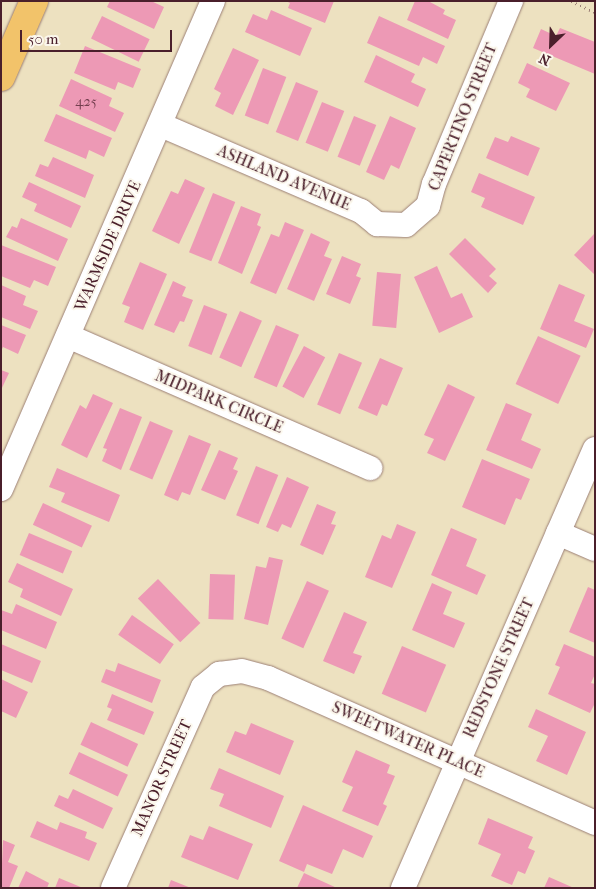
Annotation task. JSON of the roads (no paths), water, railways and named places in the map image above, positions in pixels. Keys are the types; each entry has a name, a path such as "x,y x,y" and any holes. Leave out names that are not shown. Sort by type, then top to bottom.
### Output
{"main road":[{"path":"1,77 34,1"}],"street":[{"name":"WARMSIDE DRIVE","path":"1,490 161,125 213,1"},
{"name":"CAPERTINO STREET","path":"406,225 428,206 511,1"},
{"name":"ASHLAND AVENUE","path":"161,125 361,211 377,224 406,225"},
{"name":"MIDPARK CIRCLE","path":"68,336 370,468"},
{"name":"REDSTONE STREET","path":"403,888 595,449"},
{"path":"558,533 595,549"},
{"name":"SWEETWATER PLACE","path":"219,674 242,671 268,678 595,823"},
{"name":"MANOR STREET","path":"113,888 203,687 219,674"}]}
